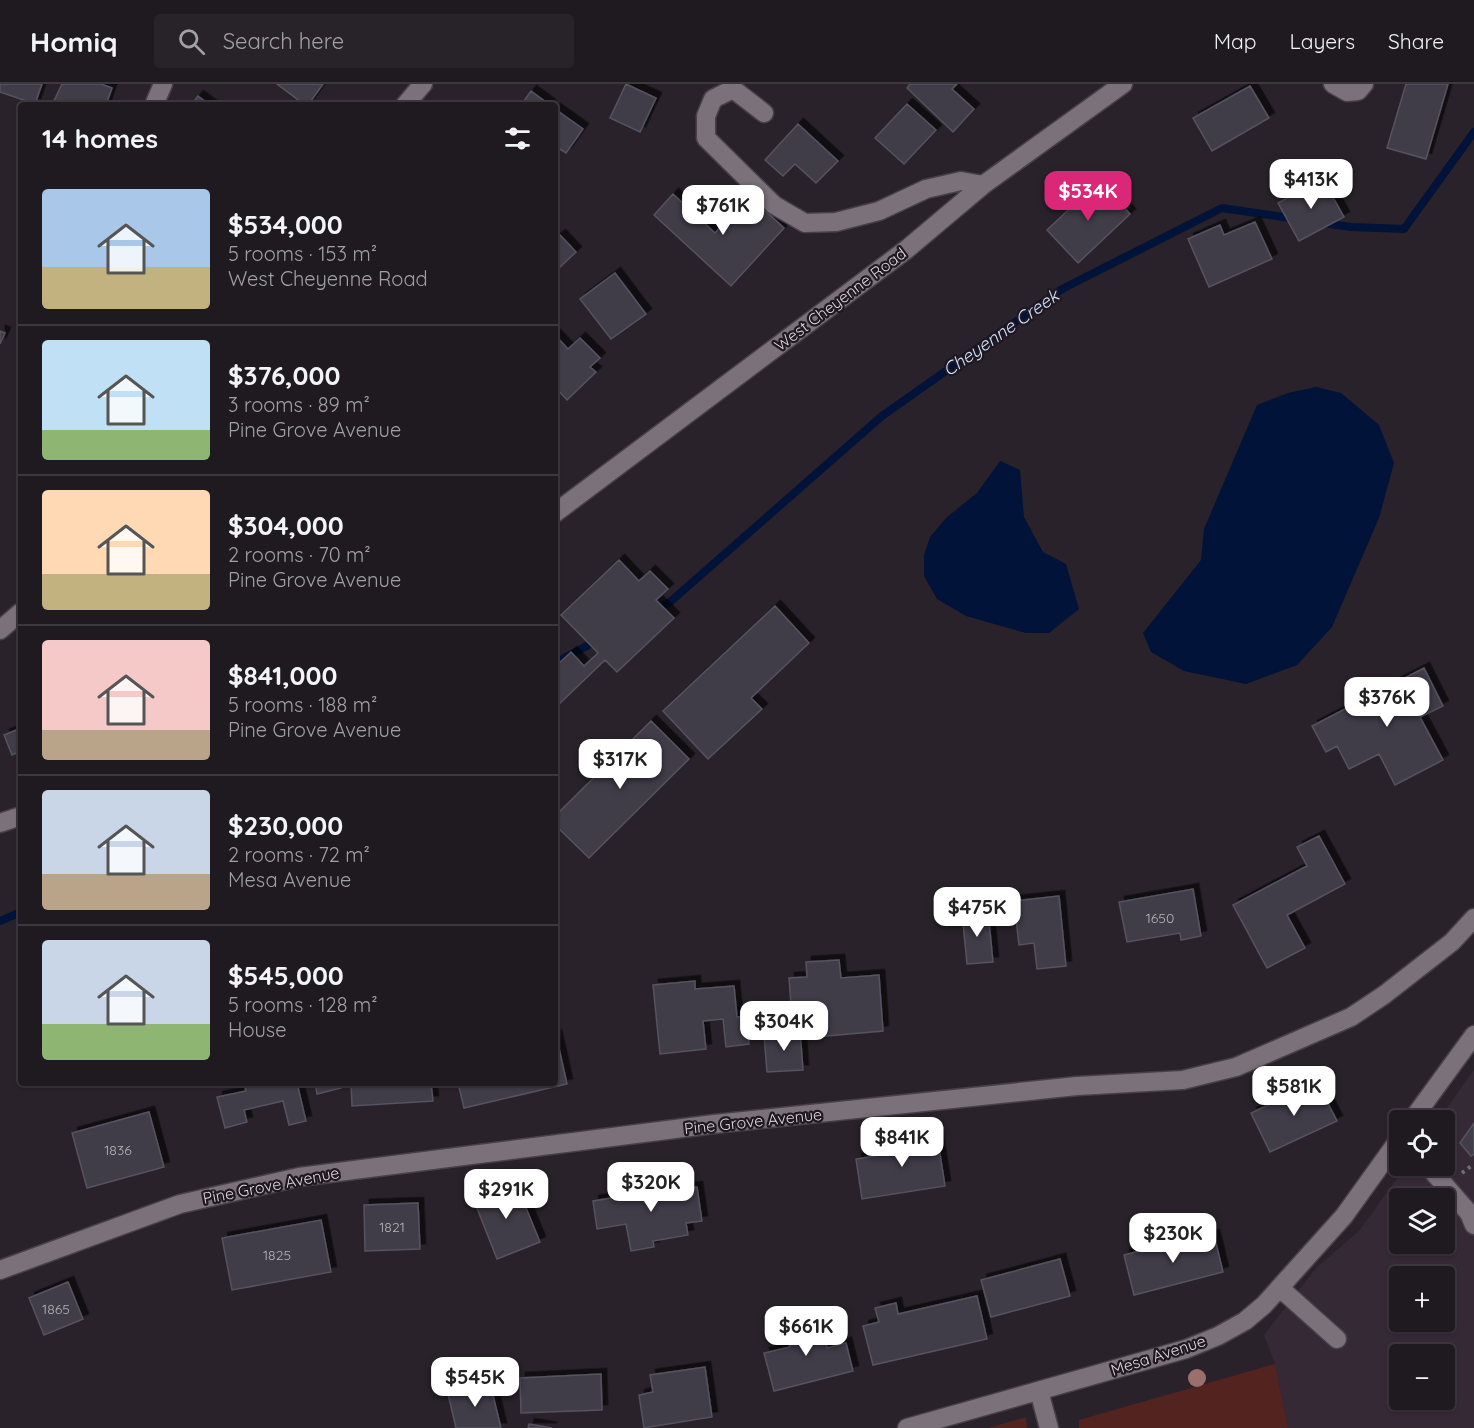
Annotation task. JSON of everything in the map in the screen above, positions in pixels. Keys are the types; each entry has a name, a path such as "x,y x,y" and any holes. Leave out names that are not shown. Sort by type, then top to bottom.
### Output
{"street":[{"path":"155,102 162,84"},
{"path":"408,102 423,84"},
{"name":"West Cheyenne Road","path":"558,511 907,249 983,185 1123,84"},
{"path":"1333,84 1347,92 1358,91 1364,84"},
{"path":"764,113 733,89 713,99 706,116 706,138 774,205 805,223 836,222 879,211 926,189 961,181 983,185"},
{"path":"0,630 18,615"},
{"path":"0,823 18,817"},
{"name":"Pine Grove Avenue","path":"0,1270 180,1204 298,1177 714,1124 1077,1086 1183,1080 1236,1067 1351,1017 1384,995 1452,942 1474,918"},
{"path":"1419,1110 1474,1035"},
{"name":"Mesa Avenue","path":"907,1428 1186,1349 1245,1321 1264,1305 1344,1216 1389,1154"},
{"path":"1437,1176 1468,1213 1474,1225"},
{"path":"1280,1288 1337,1339"},
{"path":"1039,1391 1049,1428"}],"path":[{"path":"1459,1176 1474,1164"}],"shaded area":[{"path":"1474,1070 1474,1428 1288,1428 1275,1364 1264,1335 1316,1268 1359,1231 1389,1190 1389,1254 1455,1254 1455,1188 1390,1188 1399,1176 1455,1176 1455,1110 1445,1110"},
{"path":"1275,1364 1288,1428 1079,1428 1079,1420"},
{"path":"1026,1417 1027,1428 988,1428"}],"water":[{"path":"1316,387 1341,393 1379,425 1394,463 1379,518 1332,627 1297,665 1246,684 1184,671 1151,652 1143,633 1201,560 1204,529 1257,405 1288,393"},
{"path":"1000,461 1020,470 1024,517 1043,552 1066,564 1079,609 1049,633 1026,633 966,616 937,599 924,576 924,555 930,537 946,518 977,493"}],"building":[{"path":"0,84 42,84 36,102 0,92"},
{"path":"62,84 101,84 112,88 107,102 53,102"},
{"path":"277,84 323,84 310,102 301,102"},
{"path":"626,84 656,98 640,132 610,118"},
{"path":"910,84 957,84 952,89 974,109 953,132 907,88"},
{"path":"1406,84 1448,84 1426,159 1387,148"},
{"path":"1250,86 1269,118 1212,151 1193,118"},
{"path":"531,91 546,102 523,102"},
{"path":"198,96 206,102 193,102"},
{"path":"907,104 936,130 904,164 875,138"},
{"path":"558,111 583,129 566,153 558,148"},
{"path":"798,124 838,161 816,183 795,164 783,176 765,160"},
{"path":"1322,178 1344,217 1299,241 1278,203"},
{"path":"1099,181 1130,214 1078,263 1047,230"},
{"path":"673,194 715,233 749,196 784,228 731,286 654,215"},
{"path":"1255,222 1272,259 1209,287 1188,239 1220,225 1224,235"},
{"path":"560,235 576,252 558,269 558,237"},
{"path":"615,273 646,314 611,339 580,299"},
{"path":"0,331 5,333 0,344"},
{"path":"558,338 568,349 580,338 600,358 590,367 596,372 567,400 558,390"},
{"path":"619,560 639,581 650,571 668,589 656,600 674,618 617,672 605,660 558,705 558,664 571,652 584,666 598,653 561,615"},
{"path":"775,606 809,643 751,698 762,709 708,759 663,711"},
{"path":"1424,668 1443,706 1420,717 1443,760 1395,785 1379,754 1349,769 1337,746 1326,752 1312,726"},
{"path":"651,721 689,759 589,858 558,828 558,813"},
{"path":"18,729 18,752 12,755 4,735"},
{"path":"1319,836 1345,884 1287,915 1305,948 1267,968 1233,905 1307,866 1297,847"},
{"path":"1193,889 1201,936 1181,940 1180,933 1127,942 1119,902"},
{"path":"1059,896 1066,966 1037,969 1034,943 1019,945 1014,901"},
{"path":"988,911 993,962 967,964 962,913"},
{"path":"839,960 841,978 879,975 883,1031 804,1038 803,1029 793,1030 789,978 807,977 806,962"},
{"path":"695,981 695,989 734,986 737,1017 746,1016 749,1044 726,1047 723,1019 703,1021 706,1049 660,1054 653,985"},
{"path":"800,1031 803,1070 767,1072 764,1034"},
{"path":"558,1044 567,1084 464,1108 459,1086 558,1086"},
{"path":"1317,1082 1337,1121 1270,1152 1251,1113"},
{"path":"298,1086 306,1121 289,1125 283,1101 244,1110 247,1122 225,1128 217,1097 246,1091 245,1087"},
{"path":"316,1086 341,1086 341,1088 317,1094"},
{"path":"351,1086 431,1086 433,1101 352,1106"},
{"path":"149,1112 164,1167 87,1188 72,1133"},
{"path":"1474,1123 1474,1154 1471,1156 1460,1143"},
{"path":"937,1135 945,1186 862,1199 856,1159 881,1155 879,1144"},
{"path":"672,1176 674,1190 697,1187 702,1221 686,1223 688,1235 653,1241 654,1247 631,1251 626,1224 597,1229 593,1201 650,1192 648,1180"},
{"path":"515,1181 540,1242 497,1259 473,1198"},
{"path":"418,1203 420,1249 365,1251 364,1205"},
{"path":"321,1220 331,1272 232,1290 222,1238"},
{"path":"1214,1235 1223,1272 1134,1295 1124,1255 1188,1238 1188,1242"},
{"path":"1060,1259 1070,1296 991,1317 981,1280"},
{"path":"68,1282 83,1319 44,1335 29,1298"},
{"path":"977,1296 987,1339 873,1365 863,1326 879,1322 875,1308 896,1303 898,1314"},
{"path":"819,1318 827,1348 846,1343 853,1371 774,1391 764,1353 790,1347 785,1326"},
{"path":"705,1367 712,1417 644,1428 639,1395 653,1392 650,1375"},
{"path":"601,1374 602,1410 521,1413 520,1378"},
{"path":"490,1383 501,1428 456,1428 448,1394"},
{"path":"529,1424 552,1428 528,1428"}],"waterway":[{"name":"Cheyenne Creek","path":"1322,223 1351,227 1404,229 1474,132"},
{"name":"Cheyenne Creek","path":"654,611 670,602 882,416 1062,289 1222,208 1297,219"},
{"name":"Cheyenne Creek","path":"558,661 600,639"},
{"name":"Cheyenne Creek","path":"0,921 18,913"}]}
